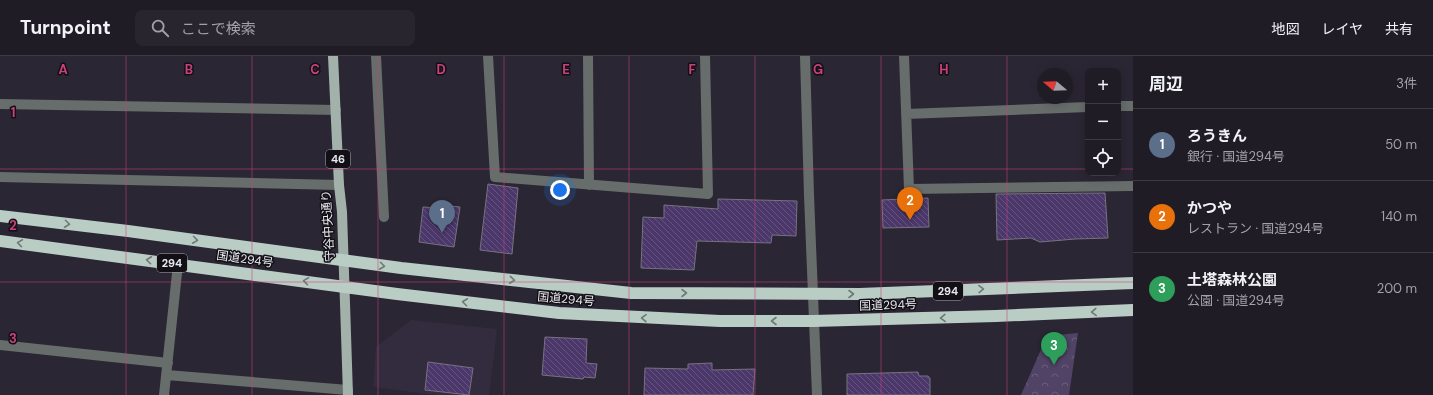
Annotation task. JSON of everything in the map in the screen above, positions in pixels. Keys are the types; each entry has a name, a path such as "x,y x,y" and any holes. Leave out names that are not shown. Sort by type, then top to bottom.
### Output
{"highway":[{"name":"国道294号","path":"0,216 136,232 344,261 632,293 860,294 1133,284"},
{"name":"国道294号","path":"0,241 560,313 720,321 813,321 972,317 1133,310"}],"main road":[{"name":"守谷中央通り","path":"333,56 339,185 342,212 348,393"}],"street":[{"path":"376,56 384,217"},
{"path":"488,56 495,177 708,194 705,56"},
{"path":"588,56 589,185"},
{"path":"805,56 812,294 817,395"},
{"path":"904,56 910,189 1133,186"},
{"path":"0,104 336,110"},
{"path":"1121,106 1133,106"},
{"path":"906,114 1085,107"},
{"path":"0,177 339,185"},
{"path":"164,395 178,264"},
{"path":"0,345 168,363"},
{"path":"167,375 348,393"}],"shaded area":[{"path":"411,320 497,329 489,395 435,395 373,387 376,347"}],"green space":[{"path":"1078,333 1069,395 1021,395 1047,336"}],"building":[{"path":"488,184 518,188 512,254 480,250"},
{"path":"1105,193 1108,238 1040,242 1031,238 997,240 996,194"},
{"path":"928,198 929,227 883,228 882,200"},
{"path":"718,199 797,201 796,236 772,235 771,243 697,241 694,270 641,268 643,217 664,218 664,205 718,209"},
{"path":"440,205 460,207 454,247 419,242 423,207 440,208"},
{"path":"545,337 587,339 586,363 597,364 595,378 584,377 583,379 542,375"},
{"path":"428,362 473,368 469,395 425,390"},
{"path":"712,363 712,370 755,369 753,395 644,395 645,368 688,369 688,364"},
{"path":"918,372 919,376 928,376 930,378 930,395 847,395 847,374"}],"place":[{"name":"かつや","path":"910,220"},
{"name":"ろうきん","path":"442,233"},
{"name":"土塔森林公園","path":"1054,365"}]}
